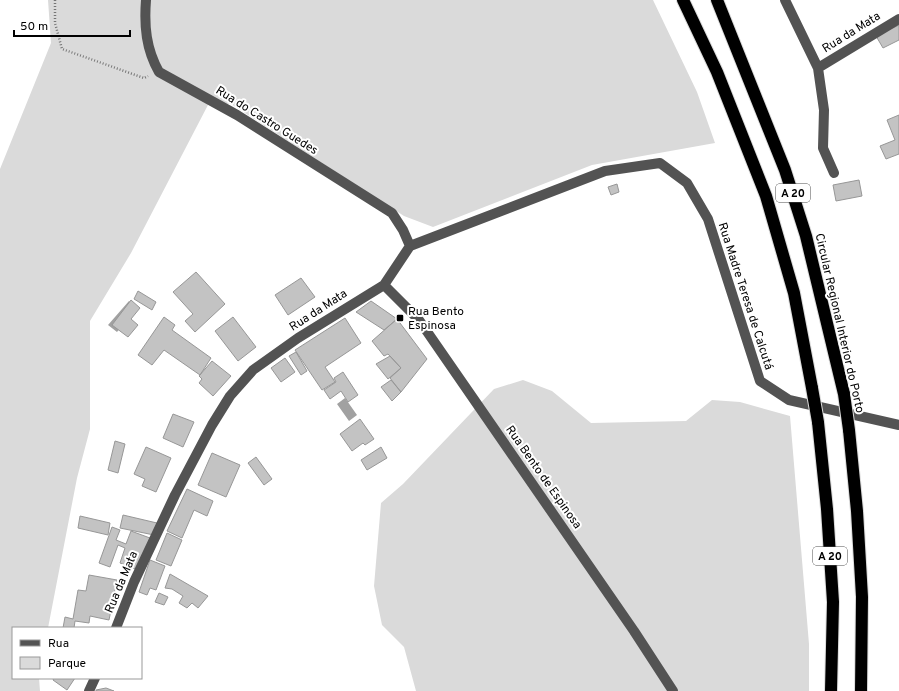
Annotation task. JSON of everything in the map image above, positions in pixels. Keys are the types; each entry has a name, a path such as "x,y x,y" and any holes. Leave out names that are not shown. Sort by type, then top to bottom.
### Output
{"highway":[{"name":"A 20","path":"683,0 717,72 766,196 794,293 818,422 827,509 833,602 831,691"},
{"name":"Circular Regional Interior do Porto","path":"717,0 790,185 806,236 844,394 857,511 862,597 860,691"}],"street":[{"path":"146,0 144,24 153,61 159,72"},
{"path":"785,0 818,68 824,110 823,148 834,173"},
{"name":"Rua da Mata","path":"818,68 899,19"},
{"name":"Rua do Castro Guedes","path":"159,72 237,115 392,213 403,230 410,246"},
{"name":"Rua Madre Teresa de Calcutá","path":"410,246 605,171 660,163 687,183 708,219 760,381 789,400 899,425"},
{"name":"Rua da Mata","path":"116,627 134,582 176,495 212,425 230,396 252,370 298,338 384,285 410,246"},
{"name":"Rua Bento de Espinosa","path":"384,285 419,320 634,631 673,691"},
{"path":"89,691 95,679"}],"path":[{"path":"55,0 55,23 62,49 144,78 159,72"}],"green space":[{"path":"48,0 653,0 697,92 715,143 592,165 433,227 404,216 231,104 209,103 131,253 90,321 90,429 77,478 48,627 12,627 12,679 39,679 40,691 0,691 0,169 51,43"},
{"path":"523,380 552,391 591,423 686,421 712,400 740,402 790,416 809,644 809,691 416,691 404,647 382,625 374,586 381,503 403,484 494,389"}],"shaded area":[{"path":"129,301 137,308 117,332 108,325"},
{"path":"345,398 357,415 349,421 337,404"}],"building":[{"path":"899,25 899,40 883,48 876,36"},
{"path":"899,115 899,154 886,159 880,146 895,140 887,120"},
{"path":"859,180 862,196 836,201 833,185"},
{"path":"617,184 619,192 611,195 608,187"},
{"path":"196,272 225,304 195,332 185,321 193,314 173,292"},
{"path":"301,278 315,297 288,315 275,295"},
{"path":"138,291 156,302 152,310 134,299"},
{"path":"131,300 140,308 131,319 138,325 128,337 112,325"},
{"path":"371,301 397,319 384,330 356,312"},
{"path":"164,317 175,325 172,330 211,358 200,375 164,350 152,365 138,355"},
{"path":"233,317 256,347 238,361 215,331"},
{"path":"345,318 361,343 325,367 335,382 322,390 295,350"},
{"path":"397,319 427,359 401,392 390,378 401,368 388,354 384,356 372,341"},
{"path":"296,352 307,371 301,375 289,356"},
{"path":"390,356 401,368 388,379 376,364"},
{"path":"285,358 295,372 281,382 271,368"},
{"path":"212,361 231,376 213,396 199,383 202,379 199,376"},
{"path":"343,372 358,395 348,402 341,391 330,399 324,390 336,382 334,378"},
{"path":"391,380 401,392 392,401 381,387"},
{"path":"173,414 194,422 183,447 163,438"},
{"path":"360,419 374,439 365,445 363,443 352,451 340,434"},
{"path":"115,441 125,444 118,473 108,470"},
{"path":"146,447 171,458 156,492 142,486 145,479 134,474"},
{"path":"381,447 387,458 367,470 361,460"},
{"path":"212,453 240,465 226,497 198,485"},
{"path":"256,457 272,479 264,485 248,463"},
{"path":"187,489 213,501 207,516 194,510 182,538 167,531"},
{"path":"123,515 157,523 154,535 120,528"},
{"path":"80,516 110,523 108,535 78,528"},
{"path":"112,527 120,530 116,540 126,544 131,531 150,538 138,570 120,563 125,548 118,545 110,567 99,563"},
{"path":"167,533 182,540 171,566 156,560"},
{"path":"150,560 165,566 156,590 150,588 147,595 139,592"},
{"path":"170,574 208,596 198,608 192,603 187,608 179,603 183,596 172,589 165,588"},
{"path":"89,575 117,580 109,620 90,616 89,623 75,621 74,627 63,627 65,617 73,619 78,590 86,591"},
{"path":"159,593 168,597 164,605 155,602"},
{"path":"54,679 74,679 67,690"},
{"path":"106,688 114,691 96,691 96,690"}],"place":[{"name":"Rua Bento Espinosa","path":"400,318"}]}
